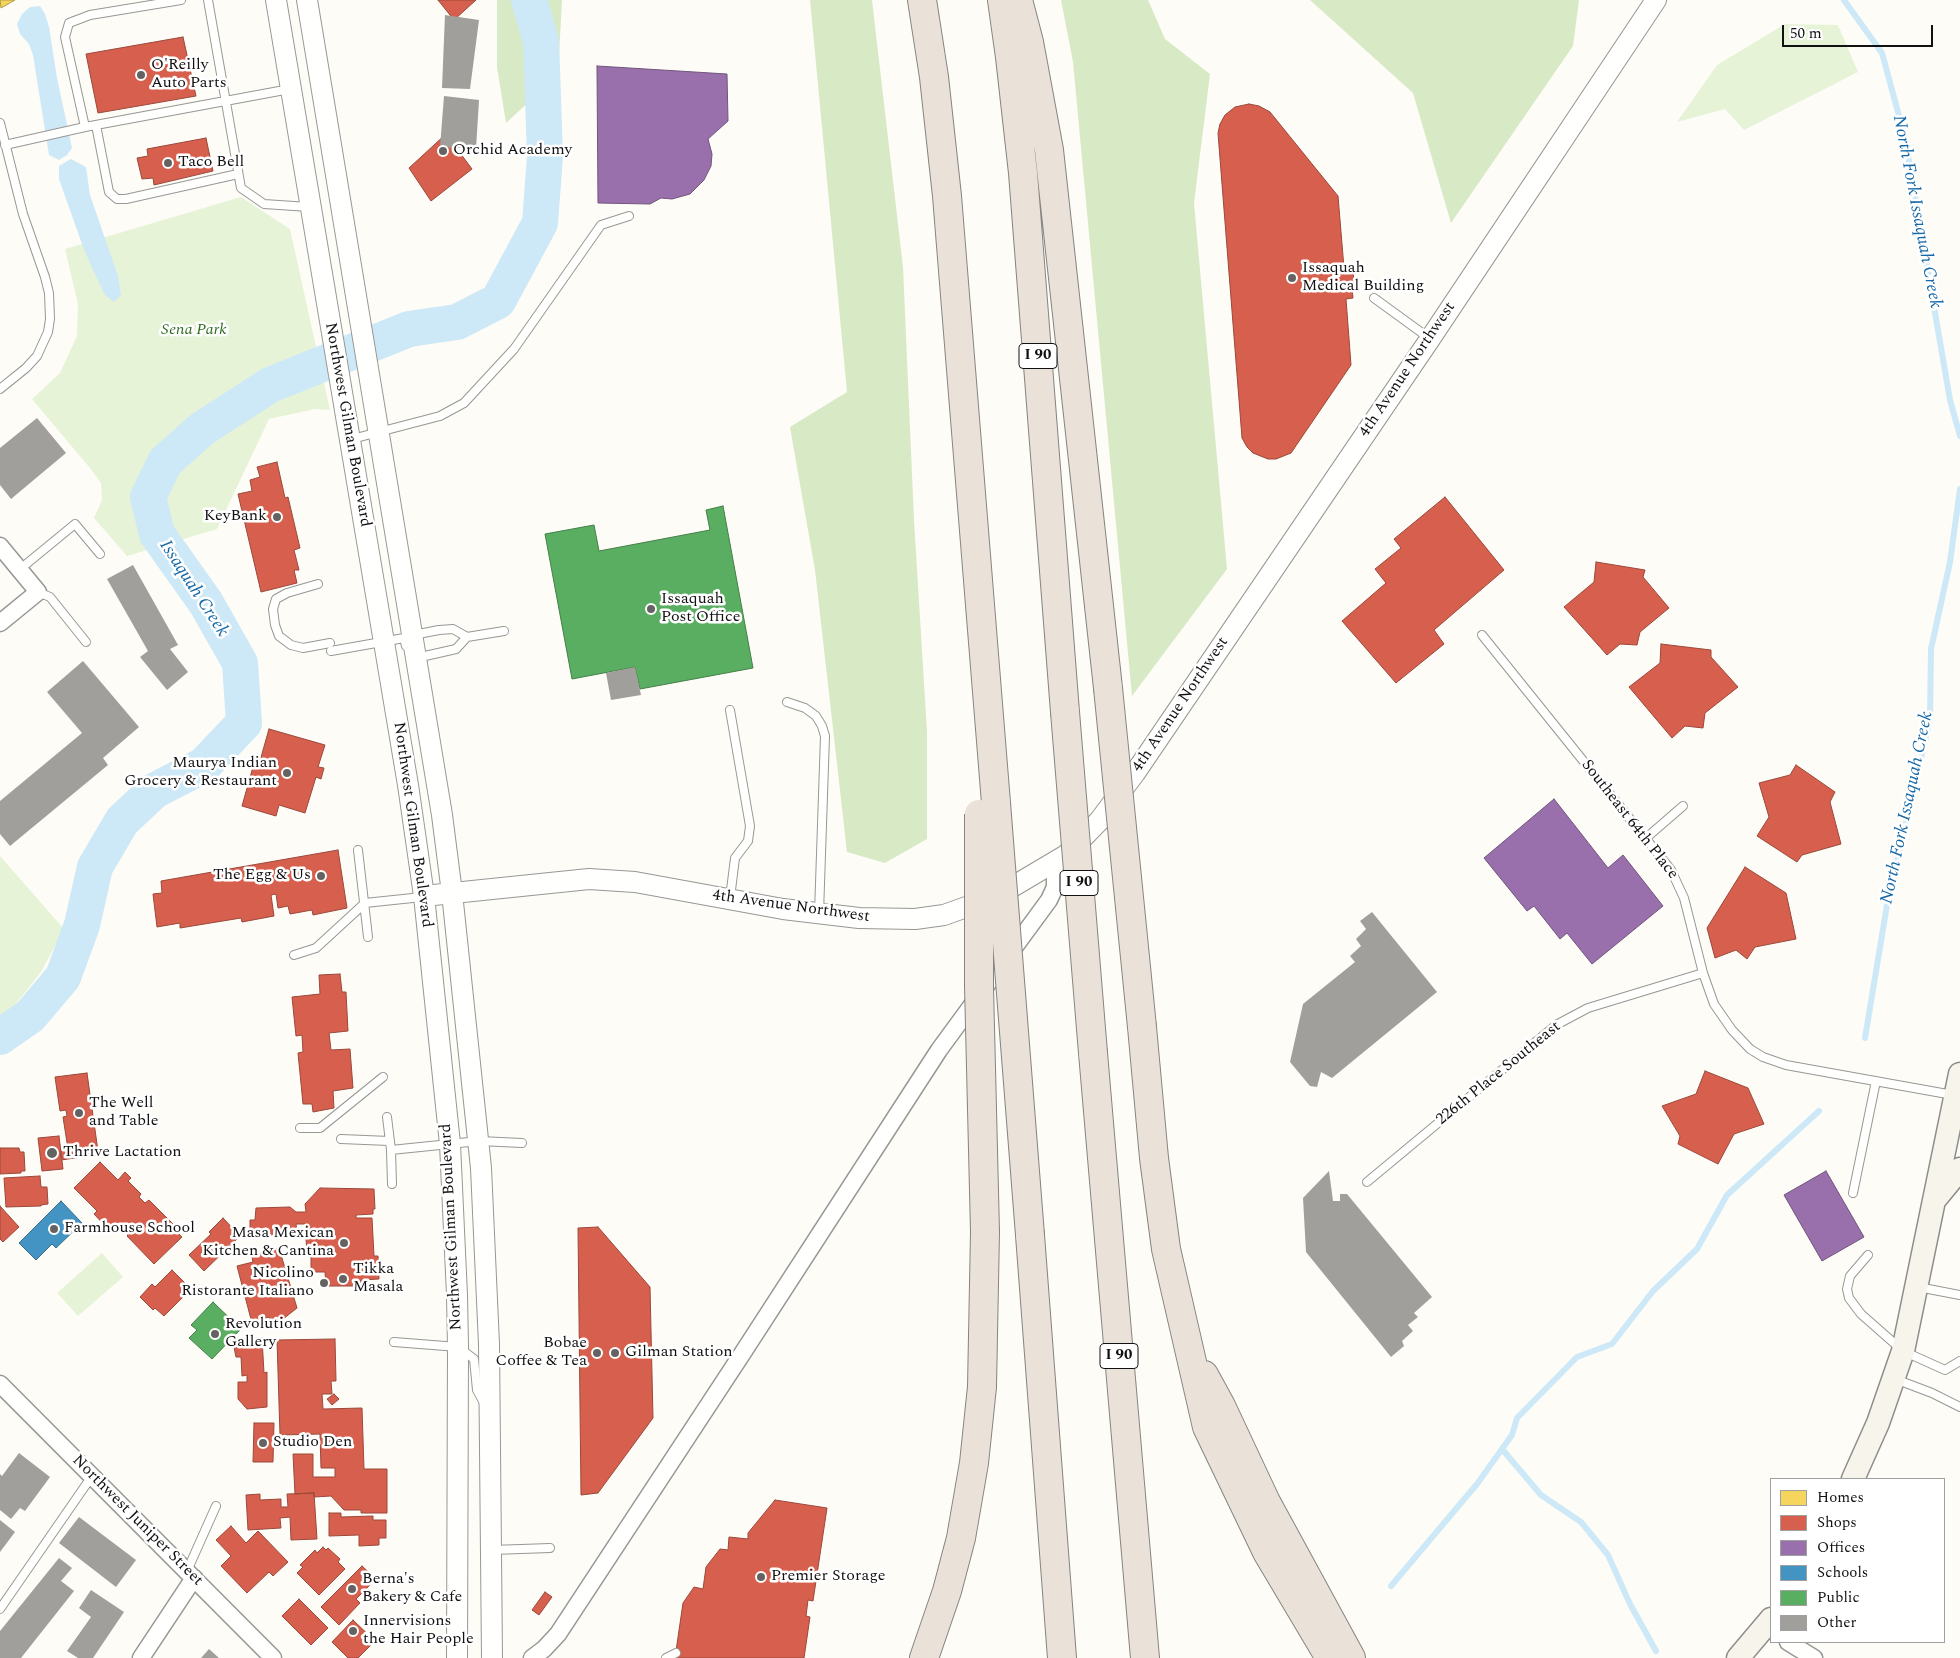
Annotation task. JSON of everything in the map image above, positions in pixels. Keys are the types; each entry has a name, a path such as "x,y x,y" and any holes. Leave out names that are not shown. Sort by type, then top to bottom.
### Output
{"highway":[{"path":"922,0 934,77 947,196 983,648 988,808 1030,1234 1062,1658"},
{"name":"I 90","path":"1002,0 1024,183 1065,712 1145,1658"},
{"path":"1018,0 1029,42 1049,150 1108,688 1154,1158 1166,1249 1207,1428 1267,1552 1330,1658"},
{"path":"924,1658 961,1538 974,1463 982,1387 985,1232 979,986 988,808"},
{"path":"1188,1345 1221,1406 1266,1502 1351,1658"}],"main road":[{"path":"1853,1478 1878,1423 1904,1351 1959,1088"},
{"path":"1935,1200 1960,1169"},
{"path":"1738,1658 1769,1626"}],"street":[{"name":"Northwest Gilman Boulevard","path":"276,0 408,785 424,896 450,1144 458,1347 457,1658"},
{"name":"Northwest Gilman Boulevard","path":"307,0 423,696 442,814 452,893 478,1141 489,1344 492,1658"},
{"name":"4th Avenue Northwest","path":"424,896 589,879 635,882 783,909 876,920 915,919 944,915 997,896 1066,855 1099,821 1135,773 1430,339 1656,0"},
{"path":"0,546 38,592 0,623"},
{"path":"532,1658 544,1649 558,1634 939,1050 1049,900 1055,887 1056,862"},
{"name":"Northwest Juniper Street","path":"2,1389 92,1476 273,1658"},
{"path":"141,1658 190,1575"},
{"path":"1790,1643 1814,1658"}],"lane":[{"path":"85,127 65,37 70,23 90,15 181,0"},
{"path":"208,0 241,188 264,204 311,207"},
{"path":"5,145 85,127 291,89"},
{"path":"0,123 23,214 45,277 49,293 50,319 48,332 37,356 26,368 0,389"},
{"path":"96,125 110,192 117,199 126,199 238,174"},
{"path":"349,440 440,416 464,403 514,349 601,225 629,216"},
{"path":"1374,298 1430,339"},
{"path":"19,570 75,524 100,554"},
{"path":"318,584 287,592 276,599 273,609 275,625 279,636 291,645 303,648 330,647 404,638 411,676 423,696"},
{"path":"38,592 50,597 86,642"},
{"path":"413,635 454,629 468,637"},
{"path":"416,658 456,649 468,637 504,631"},
{"name":"Southeast 64th Place","path":"1482,635 1671,870 1678,881 1684,898 1711,998 1721,1016 1750,1049 1763,1057 1786,1065 1876,1081 1959,1088"},
{"path":"787,702 805,708 816,716 826,736 819,913"},
{"path":"730,710 750,826 748,841 735,858 730,900"},
{"path":"1646,838 1684,806"},
{"path":"358,850 368,937"},
{"path":"294,955 316,948 365,903 424,896"},
{"name":"226th Place Southeast","path":"1367,1182 1556,1025 1588,1008 1703,973"},
{"path":"300,1128 320,1128 383,1077"},
{"path":"1853,1193 1876,1081"},
{"path":"387,1118 389,1141 392,1150 392,1184"},
{"path":"341,1139 389,1141"},
{"path":"392,1150 478,1141 522,1143"},
{"path":"1868,1255 1850,1276 1847,1289 1849,1298 1861,1314 1904,1351 1945,1370 1960,1361"},
{"path":"1918,1286 1960,1296"},
{"path":"394,1342 458,1347 474,1359 477,1390 490,1414"},
{"path":"1894,1379 1932,1393 1960,1407"},
{"path":"0,1609 92,1476"},
{"path":"190,1575 216,1506"},
{"path":"490,1550 550,1548"},
{"path":"666,1658 676,1653"}],"green space":[{"path":"497,0 562,0 558,75 506,123 497,67"},
{"path":"810,0 872,0 903,267 914,520 927,732 927,839 885,863 847,852 815,570 790,427 847,392"},
{"path":"1061,0 1148,0 1165,39 1210,74 1194,203 1227,569 1132,696 1073,62"},
{"path":"1310,0 1579,0 1573,46 1451,223 1413,93"},
{"path":"1785,24 1838,25 1858,72 1744,130 1725,109 1677,122 1717,65"},
{"name":"Sena Park","path":"241,197 290,229 330,410 315,409 269,419 217,529 127,556 94,518 102,500 101,483 32,399 60,373 77,336 78,304 65,249"},
{"path":"0,856 64,929 41,972 8,1014 0,1020"},
{"path":"102,1253 123,1277 78,1316 57,1293"}],"water":[{"path":"40,6 49,27 57,78 72,148 67,155 59,160 49,155 33,55 29,44 20,34 17,24 22,14 30,7"},
{"path":"71,159 86,167 90,195 118,276 121,295 114,302 105,295 94,272 59,179 59,166"}],"building: Homes":[{"path":"0,0 15,0 1,8"}],"building: Shops":[{"path":"438,0 476,0 454,20"},
{"name":"O'Reilly Auto Parts","path":"183,37 196,96 98,113 86,54"},
{"name":"Issaquah Medical Building","path":"1249,104 1259,106 1270,112 1338,196 1344,268 1353,268 1353,298 1346,299 1351,365 1291,453 1276,459 1268,459 1253,453 1242,438 1218,133 1225,115 1235,107"},
{"name":"Orchid Academy","path":"446,134 472,169 431,201 409,168"},
{"path":"206,138 213,171 154,185 153,178 142,179 137,158 148,156 147,149"},
{"path":"277,462 285,498 288,497 300,548 294,550 299,570 294,570 297,583 261,592 238,494 252,491 250,480 260,477 257,467"},
{"path":"1445,497 1504,570 1434,630 1444,644 1396,683 1342,621 1386,583 1375,569 1401,548 1394,539"},
{"path":"1596,562 1645,570 1643,577 1669,608 1640,632 1637,645 1620,644 1607,655 1564,607 1594,582"},
{"path":"1661,644 1711,650 1711,657 1738,687 1705,713 1703,728 1685,726 1672,738 1629,687 1660,663"},
{"name":"Maurya Indian Grocery & Restaurant","path":"269,729 325,745 318,767 324,768 321,779 316,777 305,813 279,805 276,816 242,806 253,767 258,768"},
{"path":"1796,765 1835,792 1830,802 1841,844 1802,855 1797,862 1757,836 1769,817 1759,783 1790,775"},
{"path":"338,850 347,908 313,915 312,910 290,914 288,906 278,908 276,894 271,895 274,916 242,922 241,918 180,928 180,923 157,927 153,894 162,893 161,881"},
{"path":"1745,867 1786,893 1796,939 1755,947 1747,959 1736,950 1715,958 1707,928"},
{"path":"340,974 342,992 346,992 348,1031 329,1033 331,1050 350,1049 353,1088 333,1091 334,1108 313,1112 312,1104 303,1104 298,1053 303,1052 302,1035 296,1036 292,997 320,994 319,975"},
{"path":"1705,1071 1748,1088 1764,1124 1734,1134 1718,1164 1678,1144 1680,1136 1662,1106 1696,1094"},
{"name":"The Well and Table","path":"87,1073 98,1151 96,1151 96,1155 61,1160 60,1150 68,1149 63,1117 67,1116 66,1110 60,1111 55,1077"},
{"path":"59,1136 63,1169 42,1171 38,1138"},
{"path":"0,1148 19,1148 20,1152 24,1152 25,1171 21,1171 21,1173 0,1174"},
{"path":"100,1162 118,1180 125,1172 131,1178 128,1181 141,1194 139,1197 145,1203 149,1200 173,1224 171,1226 182,1237 154,1264 122,1229 120,1232 114,1226 109,1230 94,1214 97,1211 74,1188"},
{"path":"40,1176 41,1187 47,1187 48,1204 6,1207 4,1178"},
{"path":"320,1188 374,1189 375,1209 373,1209 373,1214 356,1215 356,1218 372,1218 374,1256 378,1256 379,1279 361,1280 361,1286 326,1286 325,1272 311,1272 311,1254 307,1253 306,1239 310,1235 310,1230 305,1224 296,1224 297,1233 250,1237 250,1220 255,1220 256,1208 290,1207 296,1212 306,1212 305,1204"},
{"path":"0,1206 19,1227 3,1242 0,1239"},
{"path":"223,1218 240,1236 204,1271 189,1255 211,1234 209,1232"},
{"name":"Gilman Station","path":"598,1227 650,1287 653,1418 598,1493 581,1495 578,1228"},
{"path":"279,1248 297,1308 273,1327 269,1317 252,1323 237,1266 253,1262 252,1257"},
{"path":"172,1270 191,1289 164,1316 155,1308 153,1310 140,1297 152,1284 155,1287"},
{"path":"262,1338 264,1373 267,1372 267,1407 247,1409 238,1399 238,1382 247,1382 247,1375 242,1376 241,1357 236,1357 234,1347 240,1347 239,1339"},
{"path":"335,1339 336,1381 331,1381 332,1394 322,1394 323,1409 362,1408 364,1469 387,1469 387,1513 361,1513 361,1510 344,1510 331,1496 314,1497 314,1493 295,1494 293,1454 313,1454 313,1477 335,1477 335,1468 321,1468 320,1434 280,1435 277,1340"},
{"path":"334,1394 339,1399 332,1405 327,1399"},
{"name":"Studio Den","path":"254,1423 274,1423 273,1462 253,1462"},
{"path":"314,1493 317,1539 291,1540 290,1517 280,1518 281,1528 248,1530 246,1495 260,1494 260,1500 281,1499 281,1507 288,1507 287,1494"},
{"name":"Premier Storage","path":"775,1500 827,1508 813,1601 808,1600 806,1616 810,1617 804,1658 675,1658 683,1603 694,1587 703,1589 706,1567 720,1549 728,1550 729,1537 748,1539 748,1533"},
{"path":"329,1513 341,1513 341,1517 373,1516 373,1520 386,1520 386,1538 379,1538 379,1545 359,1546 359,1535 329,1536"},
{"path":"231,1526 246,1543 258,1531 288,1562 273,1576 269,1572 247,1593 221,1566 231,1556 216,1540"},
{"path":"323,1547 326,1550 328,1548 340,1559 338,1562 345,1569 319,1595 297,1573 303,1567 300,1565 315,1550 317,1553"},
{"name":"Berna's Bakery & Cafe","path":"362,1566 376,1579 356,1599 360,1603 339,1625 321,1607"},
{"path":"545,1592 552,1597 539,1615 532,1610"},
{"path":"299,1599 328,1628 311,1645 282,1616"},
{"name":"Innervisions the Hair People","path":"353,1620 375,1641 358,1658 348,1658 332,1642"}],"building: Offices":[{"path":"597,66 727,74 728,121 708,139 712,154 711,166 704,180 690,194 672,199 661,198 650,204 598,203"},
{"path":"1554,799 1608,868 1623,855 1663,906 1592,964 1567,933 1560,939 1534,906 1527,911 1484,858"},
{"path":"1826,1171 1864,1237 1822,1261 1784,1195"}],"building: Schools":[{"name":"Farmhouse School","path":"61,1201 82,1223 56,1248 52,1244 36,1260 19,1243"}],"building: Public":[{"name":"Issaquah Post Office","path":"723,506 753,668 640,689 635,667 572,679 545,534 594,525 599,551 710,530 706,510"},
{"name":"Revolution Gallery","path":"213,1302 241,1329 212,1359 189,1338 197,1330 191,1325"}],"building: Other":[{"path":"445,15 479,20 470,89 442,88"},
{"path":"444,96 479,100 476,149 440,147"},
{"path":"37,418 66,453 11,499 0,485 0,448"},
{"path":"133,565 178,645 170,649 188,672 167,690 140,657 148,651 107,579"},
{"path":"83,661 139,727 103,758 108,765 10,846 0,834 0,801 82,733 47,692"},
{"path":"635,667 641,695 611,700 606,673"},
{"path":"1372,912 1437,992 1332,1078 1321,1072 1317,1087 1310,1086 1290,1062 1303,1004 1355,962 1350,956 1361,946 1356,939 1366,929 1360,921"},
{"path":"1329,1171 1333,1201 1340,1201 1340,1194 1347,1194 1432,1297 1414,1313 1418,1317 1408,1325 1413,1331 1402,1341 1404,1346 1391,1357 1306,1252 1303,1198"},
{"path":"19,1453 50,1477 25,1511 20,1508 11,1519 0,1510 0,1474 2,1476"},
{"path":"79,1517 136,1560 116,1587 59,1543"},
{"path":"0,1520 15,1532 0,1552"},
{"path":"59,1558 72,1568 61,1581 74,1591 21,1658 0,1658 0,1631"},
{"path":"91,1590 124,1612 93,1658 78,1658 67,1651 91,1617 79,1608"},
{"path":"209,1649 219,1658 201,1658"}],"waterway":[{"name":"Issaquah Creek","path":"0,1037 30,1016 63,977 82,925 95,867 122,821 154,791 204,765 244,723 240,663 206,603 157,534 148,497 165,462 202,429 270,385 409,329 457,322 498,301 540,223 545,156 541,41 529,0"},
{"name":"North Fork Issaquah Creek","path":"1844,0 1882,53 1905,138 1950,400 1960,436"},
{"name":"North Fork Issaquah Creek","path":"1865,1038 1887,905 1930,719 1931,649 1950,562 1960,489"},
{"name":"North Fork Issaquah Creek","path":"1391,1586 1477,1484 1512,1435 1517,1418 1577,1357 1612,1344 1653,1291 1697,1249 1727,1195 1819,1111"},
{"name":"North Fork Issaquah Creek","path":"1502,1449 1541,1495 1581,1522 1608,1555 1630,1604 1656,1651"}],"place":[{"name":"O'Reilly Auto Parts","path":"141,75"},
{"name":"Orchid Academy","path":"443,151"},
{"name":"Taco Bell","path":"168,163"},
{"name":"Issaquah Medical Building","path":"1292,278"},
{"name":"KeyBank","path":"277,517"},
{"name":"Issaquah Post Office","path":"651,609"},
{"name":"Maurya Indian Grocery & Restaurant","path":"287,773"},
{"name":"The Egg & Us","path":"321,876"},
{"name":"The Well and Table","path":"79,1113"},
{"name":"Thrive Lactation","path":"52,1153"},
{"name":"Farmhouse School","path":"54,1229"},
{"name":"Masa Mexican Kitchen & Cantina","path":"344,1243"},
{"name":"Tikka Masala","path":"343,1279"},
{"name":"Nicolino Ristorante Italiano","path":"324,1283"},
{"name":"Revolution Gallery","path":"215,1334"},
{"name":"Bobae Coffee & Tea","path":"597,1353"},
{"name":"Gilman Station","path":"615,1353"},
{"name":"Studio Den","path":"263,1443"},
{"name":"Premier Storage","path":"761,1577"},
{"name":"Berna's Bakery & Cafe","path":"352,1589"},
{"name":"Innervisions the Hair People","path":"353,1631"}]}
